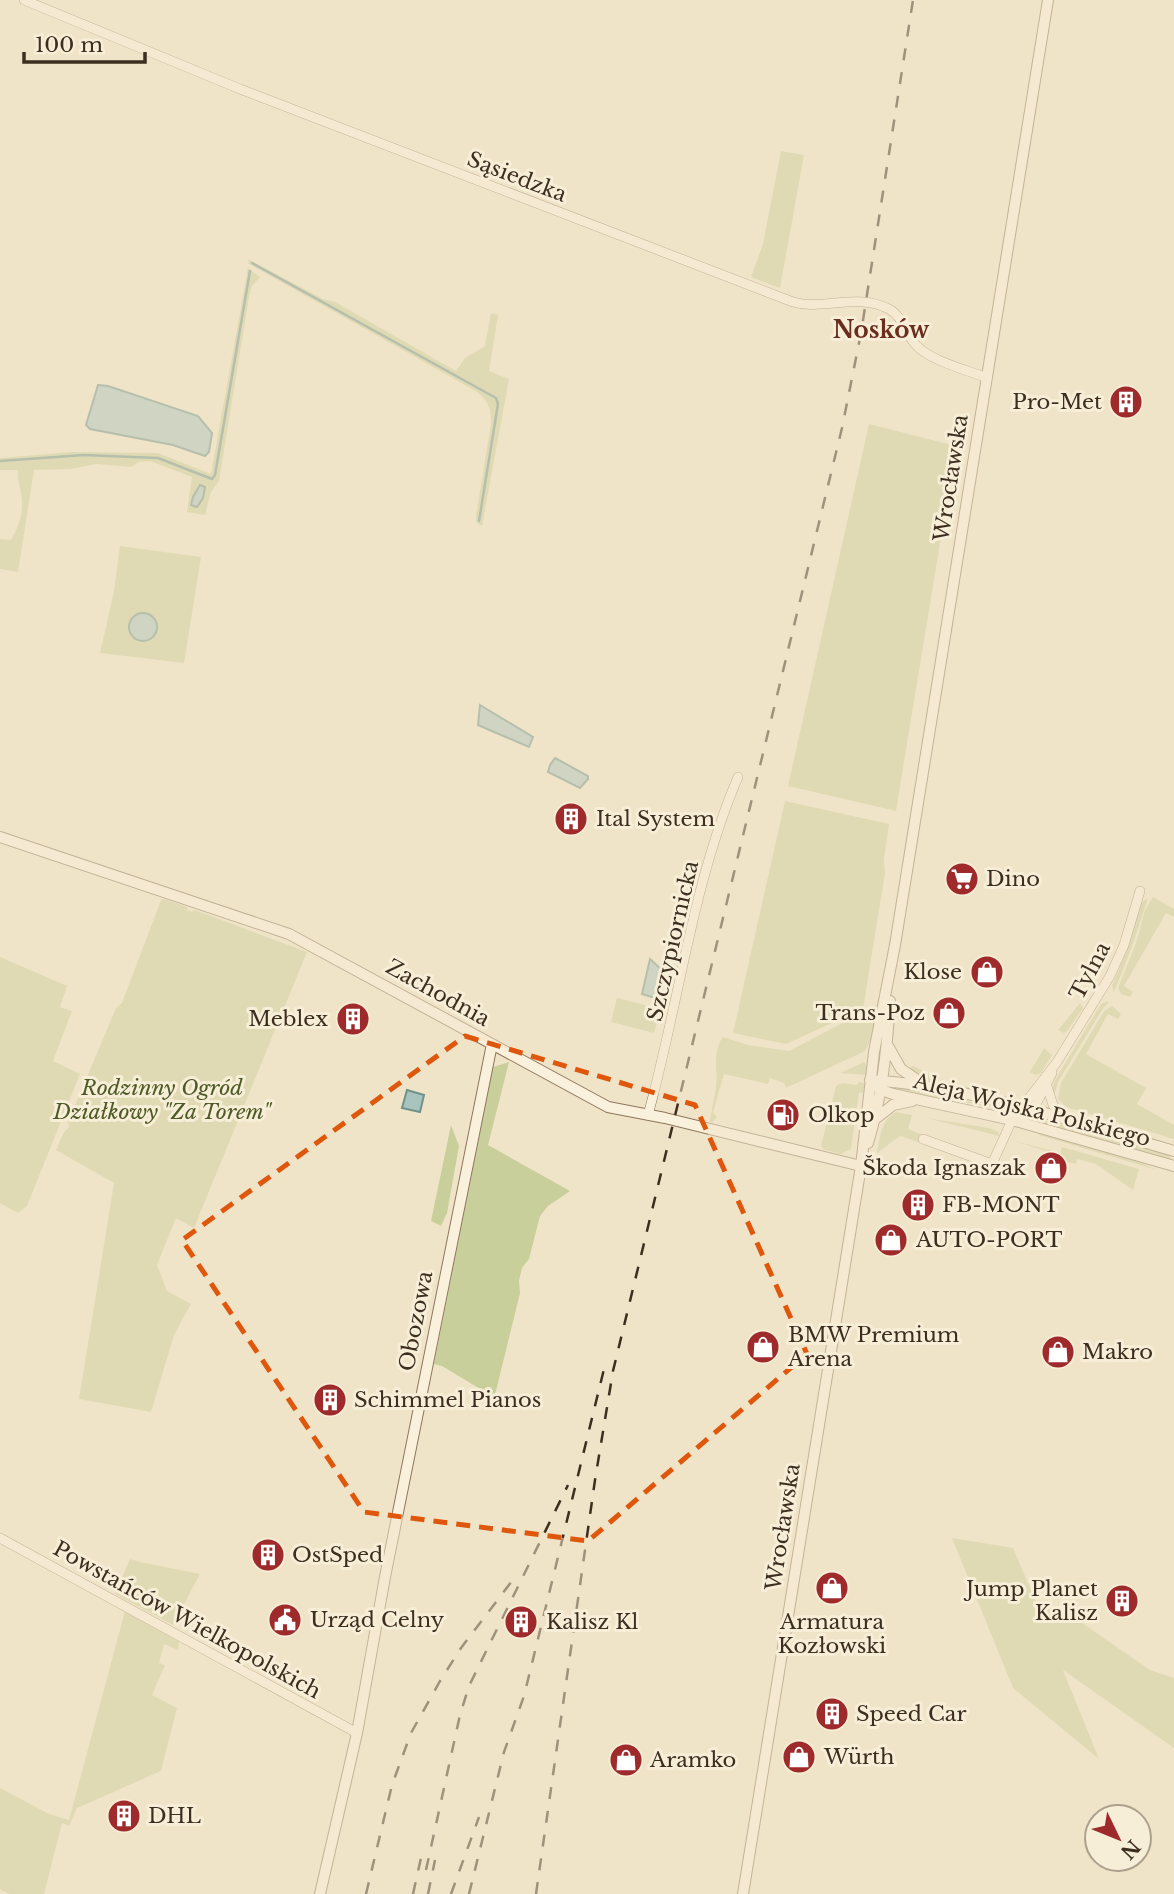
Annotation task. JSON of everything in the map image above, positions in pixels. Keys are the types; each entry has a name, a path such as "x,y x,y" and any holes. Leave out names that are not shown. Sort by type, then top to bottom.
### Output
{"street":[{"name":"Sąsiedzka","path":"24,0 253,94 793,302 805,304 854,301 884,307 898,316 913,343 922,351 987,378"},
{"name":"Wrocławska","path":"743,1894 861,1166 870,1080 892,962 1048,0"},
{"name":"Szczypiornicka","path":"648,1115 666,1048 698,899 738,777"},
{"name":"Zachodnia","path":"0,837 289,934 600,1104 861,1166"},
{"name":"Tylna","path":"1028,1109 1102,992 1118,961 1140,891"},
{"name":"Wrocławska","path":"861,1166 875,1119 888,1046 892,962"},
{"name":"Obozowa","path":"320,1894 357,1733 385,1577 492,1044"},
{"path":"888,1046 901,1069 929,1086"},
{"name":"Tylna","path":"923,1139 992,1164 1012,1120 1028,1109 1047,1086 1057,1062"},
{"path":"870,1080 881,1086"},
{"name":"Aleja Wojska Polskiego","path":"881,1086 929,1086 1028,1109 1174,1151"},
{"name":"Aleja Wojska Polskiego","path":"881,1086 917,1101 1012,1120 1174,1166"},
{"path":"1047,1086 1053,1105 1067,1120"},
{"path":"875,1119 893,1105 917,1101"},
{"name":"Powstańców Wielkopolskich","path":"0,1538 357,1733"}],"highlighted area":[{"path":"465,1036 695,1105 807,1354 588,1541 364,1512 182,1240"}],"green space":[{"path":"781,151 804,155 780,288 751,277 763,244"},
{"path":"248,259 323,299 335,302 456,371 465,358 485,346 491,313 498,315 489,371 509,379 482,526 476,522 476,516 491,418 488,404 482,397 474,390 249,264"},
{"path":"248,268 260,277 252,286 249,297 219,481 211,492 205,515 187,512 192,477 150,461 138,462 132,467 96,464 71,469 34,470 18,572 0,569 0,539 11,540 16,531 20,521 22,496 18,470 0,470 0,458 72,452 158,453 211,474"},
{"path":"869,424 956,446 896,811 788,786"},
{"path":"120,546 201,557 184,663 100,653 114,591"},
{"path":"785,801 889,824 885,873 863,1009 786,1044 733,1033"},
{"path":"1153,897 1174,909 1174,917 1166,913 1124,986 1133,992 1130,997 1121,994 1118,988 1136,943 1145,910"},
{"path":"1148,898 1114,992 1112,986 1126,953 1141,903"},
{"name":"Rodzinny Ogród Działkowy \"Za Torem\"","path":"161,900 187,907 187,910 192,912 195,910 307,952 194,1228 176,1218 157,1265 167,1291 191,1304 174,1335 151,1412 79,1399 114,1183 56,1150 69,1127 68,1122 116,1008 122,1003"},
{"path":"0,957 67,986 60,1007 72,1011 53,1061 80,1074 27,1206 18,1213 0,1203"},
{"path":"617,998 661,1009 654,1033 611,1022"},
{"path":"1109,1002 1058,1082 1054,1096 1052,1089 1055,1080 1101,1004"},
{"path":"1080,1003 1083,1008 1067,1031 1064,1033 1058,1030"},
{"path":"877,1005 872,1037 865,1051 786,1088 784,1083 770,1078 768,1084 724,1074 713,1112 717,1117 712,1123 710,1121 716,1087 716,1054 723,1037 748,1045 789,1051"},
{"path":"1112,1006 1121,1014 1118,1019 1108,1014 1086,1054 1146,1088 1137,1104 1174,1125 1174,1139 1066,1107 1058,1099 1061,1083 1104,1011"},
{"path":"1044,1048 1052,1055 1041,1073 1035,1075 1030,1072"},
{"path":"509,1062 488,1145 570,1191 548,1206 540,1216 529,1259 522,1268 520,1293 495,1395 492,1396 442,1366 434,1364 493,1067"},
{"path":"864,1062 867,1066 866,1075 840,1073"},
{"path":"914,1066 940,1081 979,1090 923,1079 906,1069"},
{"path":"859,1082 865,1083 863,1093 859,1092 851,1149 840,1154 823,1149 821,1146 836,1086 842,1083 857,1085"},
{"path":"899,1086 1005,1109 898,1091"},
{"path":"896,1112 912,1115 908,1129 923,1135 921,1143 900,1136 877,1153 884,1124"},
{"path":"926,1118 989,1128 1000,1136"},
{"path":"1043,1118 1169,1154 1171,1158 1169,1160 1042,1123"},
{"path":"451,1125 459,1146 447,1213 441,1226 431,1221"},
{"path":"1040,1132 1134,1160 1157,1170 1039,1135"},
{"path":"1008,1139 1060,1153 1062,1147 1139,1169 1133,1190 1096,1164 1077,1159 1076,1164 1058,1160 1059,1155"},
{"path":"952,1538 1013,1548 1035,1600 1050,1610 1072,1616 1150,1670 1174,1678 1174,1748 1063,1670 1099,1759 1013,1688"},
{"path":"130,1559 200,1574 173,1625 115,1594"},
{"path":"125,1611 179,1642 178,1650 164,1644 159,1663 165,1665 152,1695 177,1708 161,1771 77,1808 69,1826 62,1823 44,1894 9,1894 0,1889 0,1788 49,1814 69,1820"}],"water":[{"path":"98,385 198,416 212,433 209,452 205,456 173,445 90,429 86,425"},
{"path":"200,485 205,487 203,498 197,507 191,505"},
{"path":"143,613 153,617 157,627 153,637 143,641 133,637 129,627 133,617"},
{"path":"480,705 533,737 529,747 478,725"},
{"path":"555,758 588,776 588,779 580,788 548,772"},
{"path":"650,959 662,970 655,998 642,994"},
{"path":"407,1090 424,1095 420,1112 402,1108"}],"waterway":[{"path":"252,263 496,398 498,404 479,521"},
{"path":"0,461 84,455 158,458 212,479 215,475 250,271"}],"railway":[{"path":"536,1894 613,1371 842,428 861,333 913,0"},
{"path":"469,1894 504,1752 524,1696 605,1365"},
{"path":"426,1870 460,1715 469,1686 568,1485"},
{"path":"366,1894 392,1785 411,1733 461,1648 512,1581"},
{"path":"451,1894 479,1817"},
{"path":"413,1894 421,1858"},
{"path":"428,1894 435,1860"}],"place":[{"name":"Pro-Met","path":"1126,402"},
{"name":"Ital System","path":"571,819"},
{"name":"Dino","path":"962,879"},
{"name":"Klose","path":"987,972"},
{"name":"Trans-Poz","path":"949,1013"},
{"name":"Meblex","path":"353,1019"},
{"name":"Olkop","path":"783,1115"},
{"name":"Škoda Ignaszak","path":"1051,1168"},
{"name":"FB-MONT","path":"918,1205"},
{"name":"AUTO-PORT","path":"891,1240"},
{"name":"BMW Premium Arena","path":"763,1347"},
{"name":"Makro","path":"1058,1352"},
{"name":"Schimmel Pianos","path":"330,1400"},
{"name":"OstSped","path":"268,1555"},
{"name":"Armatura Kozłowski","path":"832,1588"},
{"name":"Jump Planet Kalisz","path":"1122,1601"},
{"name":"Urząd Celny","path":"285,1620"},
{"name":"Kalisz Kl","path":"521,1622"},
{"name":"Speed Car","path":"832,1714"},
{"name":"Würth","path":"799,1757"},
{"name":"Aramko","path":"626,1760"},
{"name":"DHL","path":"124,1816"}],"district":[{"name":"Nosków","path":"881,330"}]}
